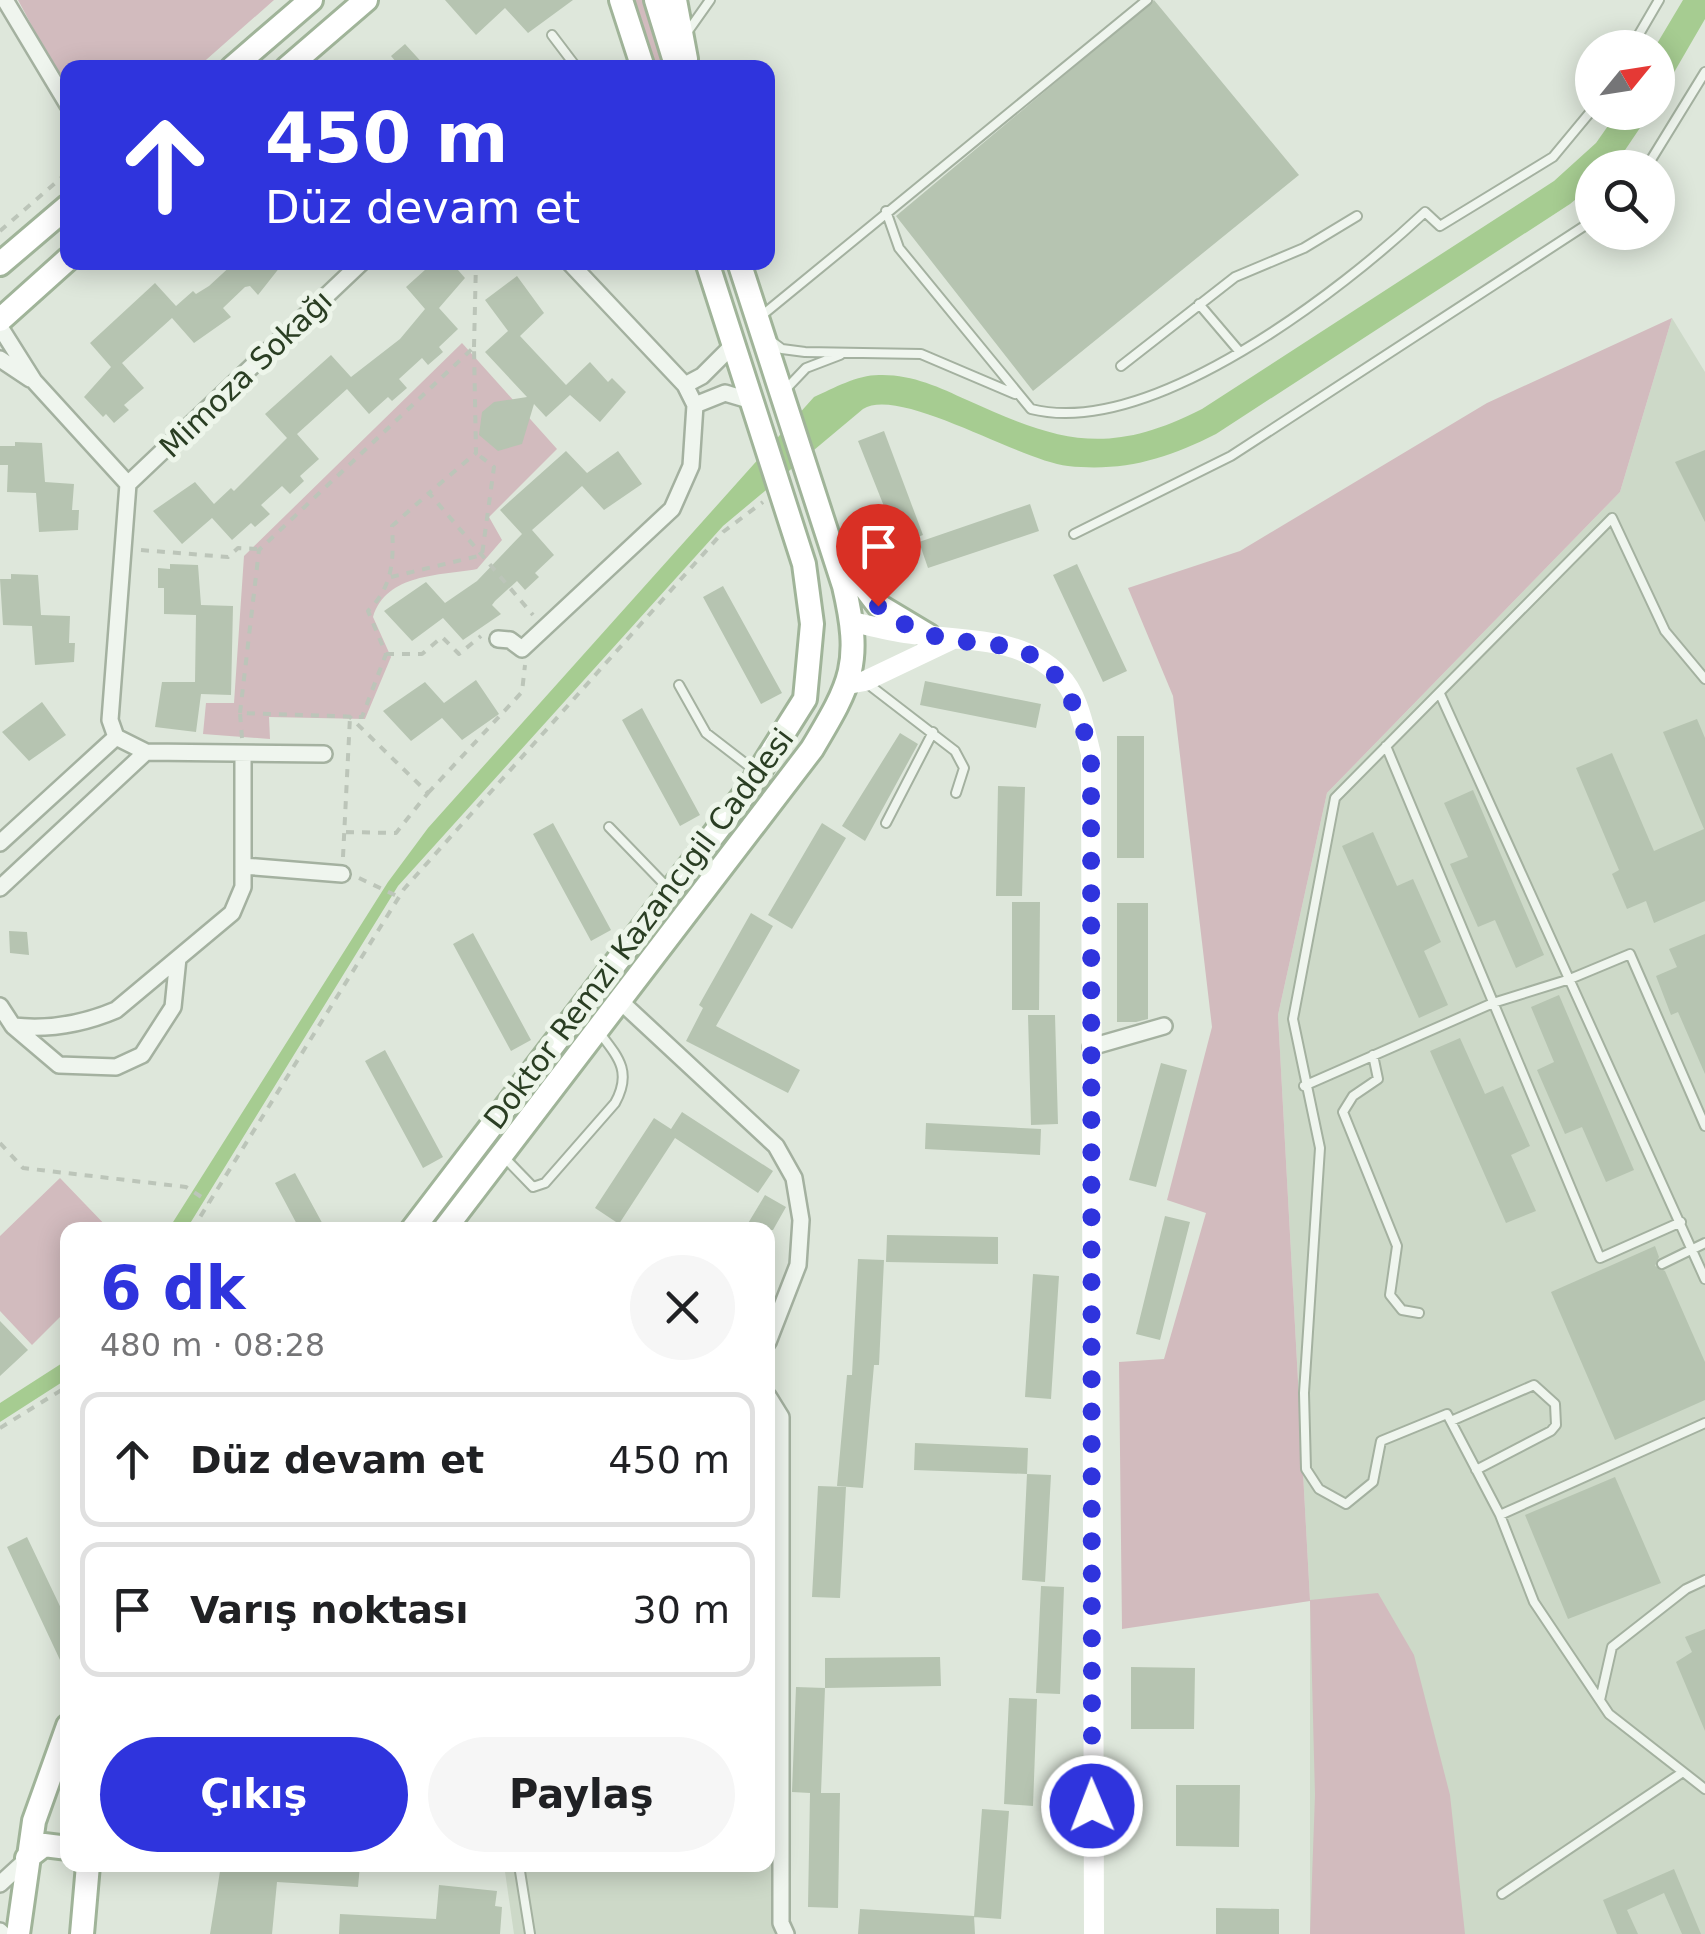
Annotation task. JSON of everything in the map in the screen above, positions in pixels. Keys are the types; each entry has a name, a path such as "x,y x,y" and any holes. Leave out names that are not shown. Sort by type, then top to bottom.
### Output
{"main road":[{"path":"241,60 311,0"},
{"path":"296,60 366,0"},
{"path":"610,0 632,38"},
{"path":"621,0 639,60"},
{"path":"656,0 675,60"},
{"path":"676,0 686,60"},
{"path":"0,264 60,210"},
{"path":"0,320 60,266"},
{"name":"Doktor Remzi Kazancıgil Caddesi","path":"418,1222 759,774 804,699 812,624 804,564 711,270"},
{"path":"743,270 785,399"},
{"name":"Doktor Remzi Kazancıgil Caddesi","path":"450,1222 812,749 856,683 852,622 785,399"},
{"path":"826,530 878,606 929,636"},
{"path":"812,624 835,618 929,636 998,643 1030,653 1061,676 1078,706 1091,754 1094,1934"},
{"path":"810,668 818,678 856,683 953,639"},
{"path":"18,1934 34,1821 60,1748"},
{"path":"27,1858 44,1845 60,1847"},
{"path":"82,1934 87,1872"}],"street":[{"path":"5,0 60,92"},
{"name":"Mimoza Sokağı","path":"128,484 354,270"},
{"path":"490,637 510,640 522,649 546,630 672,509 691,466 695,405 685,384 576,270"},
{"path":"0,327 34,382 128,484 110,720 116,737 146,752 324,754"},
{"path":"685,384 702,376 734,344"},
{"path":"0,359 34,382"},
{"path":"695,405 724,393 754,409"},
{"path":"0,842 116,737"},
{"path":"0,888 146,752"},
{"path":"13,1026 38,1028 93,1020 116,1010 232,913 243,887 243,754"},
{"path":"243,866 342,874"},
{"path":"0,1006 13,1026 59,1065 116,1067 142,1055 172,1006 178,958"},
{"path":"619,1000 776,1146 794,1178 801,1220 798,1265 775,1324"},
{"path":"1091,1047 1164,1026"},
{"path":"775,1407 781,1417 781,1924 786,1934"},
{"path":"0,1884 20,1870 27,1858"}],"lane":[{"path":"684,38 710,0"},
{"path":"1019,396 920,354 782,349 760,324 886,211 1147,0"},
{"path":"1642,30 1659,0"},
{"path":"552,36 571,60"},
{"path":"1657,150 1705,72"},
{"path":"886,211 899,248 1019,396 1030,409 1059,416 1139,400 1239,351 1346,282 1425,212 1440,226 1553,157 1575,130"},
{"path":"1121,366 1234,277 1304,248 1356,216"},
{"path":"1074,534 1231,456 1575,231"},
{"path":"1199,304 1239,351"},
{"path":"785,399 806,368 849,352"},
{"path":"1705,679 1665,631 1612,518 1335,798 1294,1020 1304,1086 1320,1148 1304,1393 1306,1469 1318,1489 1346,1504 1373,1482 1381,1441 1447,1414 1500,1515 1534,1602 1609,1714 1705,1789"},
{"path":"856,683 933,732 962,760 963,780 956,793"},
{"path":"679,686 706,733 759,774"},
{"path":"1440,694 1705,1278"},
{"path":"886,823 933,732"},
{"path":"1386,746 1600,1258 1681,1222"},
{"path":"609,828 670,890"},
{"path":"1304,1086 1493,1003 1570,980 1630,954 1705,1126"},
{"path":"501,1154 532,1187 538,1186 614,1103 623,1088 624,1068 596,1028"},
{"path":"1374,1055 1378,1078 1353,1096 1343,1112 1398,1246 1390,1296 1402,1310 1419,1313"},
{"path":"1662,1264 1705,1244"},
{"path":"1451,1421 1534,1385 1555,1404 1556,1425 1551,1431 1476,1470"},
{"path":"1500,1515 1705,1422"},
{"path":"1600,1700 1612,1647 1686,1589 1705,1580"},
{"path":"1502,1894 1682,1772"},
{"path":"520,1872 530,1934"}],"path":[{"path":"0,232 60,179"},
{"path":"476,270 476,452 494,467 482,555"},
{"path":"243,754 240,712 259,550 474,347"},
{"path":"240,712 362,717 386,654 368,611 382,597 394,564 392,526 476,452"},
{"path":"429,492 546,630"},
{"path":"197,1222 398,896 723,532 765,500 782,497"},
{"path":"121,548 228,557 238,548 259,550"},
{"path":"390,578 482,555"},
{"path":"386,654 422,654 442,637 459,654 490,637"},
{"path":"344,832 396,833 522,692 526,670"},
{"path":"350,717 342,874 378,884 398,896"},
{"path":"350,717 428,793"},
{"path":"0,1143 23,1168 189,1189 210,1202"},
{"path":"0,1428 60,1391"}],"shaded area":[{"path":"18,0 274,0 206,60 60,60 60,78"},
{"path":"630,0 650,0 665,60 650,60"},
{"path":"1683,0 1705,0 1705,19 1675,71 1675,30 1665,30"},
{"path":"1605,130 1639,130 1625,150 1588,150"},
{"path":"1575,162 1575,200 1570,204 1216,434 1144,462 1107,467 1068,466 904,407 880,405 863,409 723,526 398,886 191,1222 173,1222 388,882 428,828 814,397 862,377 891,375 924,382 1057,434 1111,438 1139,434 1202,409 1554,181"},
{"path":"1672,318 1705,372 1705,1934 1310,1934 1310,1600 1278,1015 1327,793 1620,492"},
{"path":"1672,318 1620,492 1327,793 1278,1015 1310,1600 1378,1593 1414,1655 1450,1795 1465,1934 1310,1934 1315,1795 1310,1601 1122,1629 1119,1362 1164,1359 1206,1213 1167,1200 1212,1027 1173,696 1128,588 1240,551 1487,403"},
{"path":"462,343 557,449 489,517 502,540 477,569 416,579 390,592 380,603 373,617 391,657 365,719 269,717 270,739 203,734 206,703 234,703 244,556"},
{"path":"60,1178 102,1222 60,1222 60,1317 32,1345 0,1311 0,1236"},
{"path":"60,1364 60,1383 0,1422 0,1403"},
{"path":"505,1872 772,1872 772,1923 778,1934 514,1934"}],"building":[{"path":"445,0 573,0 528,33 505,8 476,35"},
{"path":"1154,0 1299,175 1033,391 896,216"},
{"path":"405,44 420,60 394,60 391,56"},
{"path":"226,270 278,270 258,295 250,286 245,287 223,308 231,317 194,343 172,318 122,363 144,388 124,405 129,410 114,423 106,414 103,417 84,397 111,367 90,343 155,283 176,306 193,291 196,294"},
{"path":"425,270 458,270 465,278 439,308 458,329 439,347 443,352 428,365 422,358 399,379 407,388 392,401 388,397 369,414 347,389 297,434 319,459 300,476 304,481 290,494 282,486 261,505 270,514 255,527 251,523 232,540 212,518 182,544 153,511 195,482 214,504 231,488 234,491 287,438 265,414 331,355 351,377 400,339 425,309 406,287"},
{"path":"517,276 544,313 520,336 566,385 590,362 608,382 612,378 626,392 600,422 570,395 546,417 534,404 522,444 498,451 479,435 482,412 494,402 527,397 485,352 508,331 485,300"},
{"path":"884,431 923,535 899,544 858,441"},
{"path":"15,442 42,443 45,482 74,484 72,510 79,510 78,530 39,532 36,493 7,492 8,465 0,465 0,446 15,446"},
{"path":"1705,450 1705,522 1675,462"},
{"path":"566,451 587,473 618,451 642,484 604,510 582,486 532,530 554,555 535,573 539,577 525,590 517,581 495,601 492,605 501,614 463,640 443,618 412,641 384,611 426,582 445,603 477,581 522,534 500,510"},
{"path":"1030,504 1039,531 928,568 919,542"},
{"path":"170,564 198,565 201,605 233,606 231,695 201,694 196,732 155,727 162,682 195,682 196,615 164,614 164,588 158,588 158,568 170,569"},
{"path":"1077,564 1127,671 1103,682 1053,575"},
{"path":"11,574 38,575 41,615 70,616 69,643 75,643 74,662 35,665 32,626 3,625 0,579 11,579"},
{"path":"723,586 782,693 761,704 703,597"},
{"path":"476,680 499,714 462,740 442,718 411,741 383,711 425,682 444,703"},
{"path":"925,681 1041,704 1036,728 920,705"},
{"path":"42,702 66,735 29,761 2,732"},
{"path":"642,708 700,815 680,826 622,720"},
{"path":"1697,719 1705,738 1705,901 1654,923 1646,901 1627,909 1612,874 1619,870 1576,768 1612,753 1654,851 1704,829 1663,732"},
{"path":"900,733 918,744 865,841 842,826"},
{"path":"1117,736 1144,736 1144,858 1117,858"},
{"path":"998,786 1025,787 1022,896 996,896"},
{"path":"1473,790 1544,955 1516,968 1495,920 1478,927 1450,864 1468,857 1444,803"},
{"path":"553,823 611,930 591,941 533,834"},
{"path":"822,823 846,838 792,929 768,915"},
{"path":"1373,832 1397,886 1413,879 1441,942 1424,951 1448,1005 1419,1018 1342,846"},
{"path":"1012,902 1040,902 1039,1010 1012,1010"},
{"path":"1117,903 1148,903 1148,1019 1136,1022 1117,1022"},
{"path":"751,913 773,926 716,1026 800,1070 788,1093 686,1041 703,1008 699,1005"},
{"path":"9,931 27,932 29,955 10,953"},
{"path":"473,933 531,1040 511,1051 453,944"},
{"path":"1705,934 1705,1074 1678,1012 1671,1015 1656,976 1677,967 1669,949"},
{"path":"1559,995 1634,1170 1606,1182 1582,1127 1565,1134 1537,1070 1554,1062 1531,1007"},
{"path":"1028,1015 1055,1015 1058,1124 1031,1125"},
{"path":"1460,1038 1485,1094 1503,1086 1530,1146 1511,1155 1536,1211 1506,1223 1430,1051"},
{"path":"385,1050 443,1157 423,1168 365,1061"},
{"path":"1161,1063 1187,1070 1156,1187 1129,1180"},
{"path":"682,1112 773,1171 758,1193 675,1138 620,1222 595,1208 654,1118 671,1129"},
{"path":"926,1123 1041,1129 1040,1155 925,1149"},
{"path":"295,1173 322,1222 296,1222 275,1183"},
{"path":"765,1195 786,1207 775,1226 775,1222 749,1222"},
{"path":"1165,1216 1190,1222 1160,1340 1136,1334"},
{"path":"887,1235 998,1237 998,1264 886,1262"},
{"path":"1655,1246 1659,1257 1655,1266 1665,1271 1705,1362 1705,1400 1615,1440 1551,1292"},
{"path":"858,1259 884,1260 879,1365 874,1365 863,1488 837,1486 847,1375 852,1375"},
{"path":"1033,1274 1059,1276 1051,1399 1025,1397"},
{"path":"0,1321 28,1350 0,1376"},
{"path":"915,1443 1028,1448 1027,1474 914,1470"},
{"path":"1027,1474 1051,1475 1045,1582 1022,1580"},
{"path":"1615,1477 1661,1583 1568,1619 1525,1515"},
{"path":"818,1486 846,1487 840,1598 812,1597"},
{"path":"27,1537 60,1606 60,1660 7,1547"},
{"path":"1041,1586 1064,1587 1060,1694 1036,1693"},
{"path":"1705,1629 1705,1731 1676,1662 1692,1652 1685,1637"},
{"path":"940,1657 941,1686 825,1688 825,1658"},
{"path":"1131,1667 1195,1668 1194,1729 1131,1729"},
{"path":"796,1687 825,1688 821,1793 840,1793 838,1908 808,1907 810,1793 792,1792"},
{"path":"1009,1698 1037,1699 1033,1806 1004,1804"},
{"path":"1176,1785 1240,1785 1239,1847 1176,1846"},
{"path":"982,1809 1009,1811 1001,1919 974,1917"},
{"path":"1674,1869 1701,1934 1682,1934 1664,1893 1627,1910 1638,1934 1617,1934 1603,1900"},
{"path":"220,1872 359,1872 358,1887 277,1882 272,1934 210,1934"},
{"path":"439,1885 497,1891 495,1906 502,1907 500,1934 339,1934 340,1914 436,1919"},
{"path":"1216,1908 1279,1909 1279,1934 1216,1934"},
{"path":"860,1909 974,1916 975,1934 858,1934"}],"route":[{"path":"878,606 909,628 929,636 983,640 1030,653 1061,676 1078,706 1091,754 1092,1806"}]}
